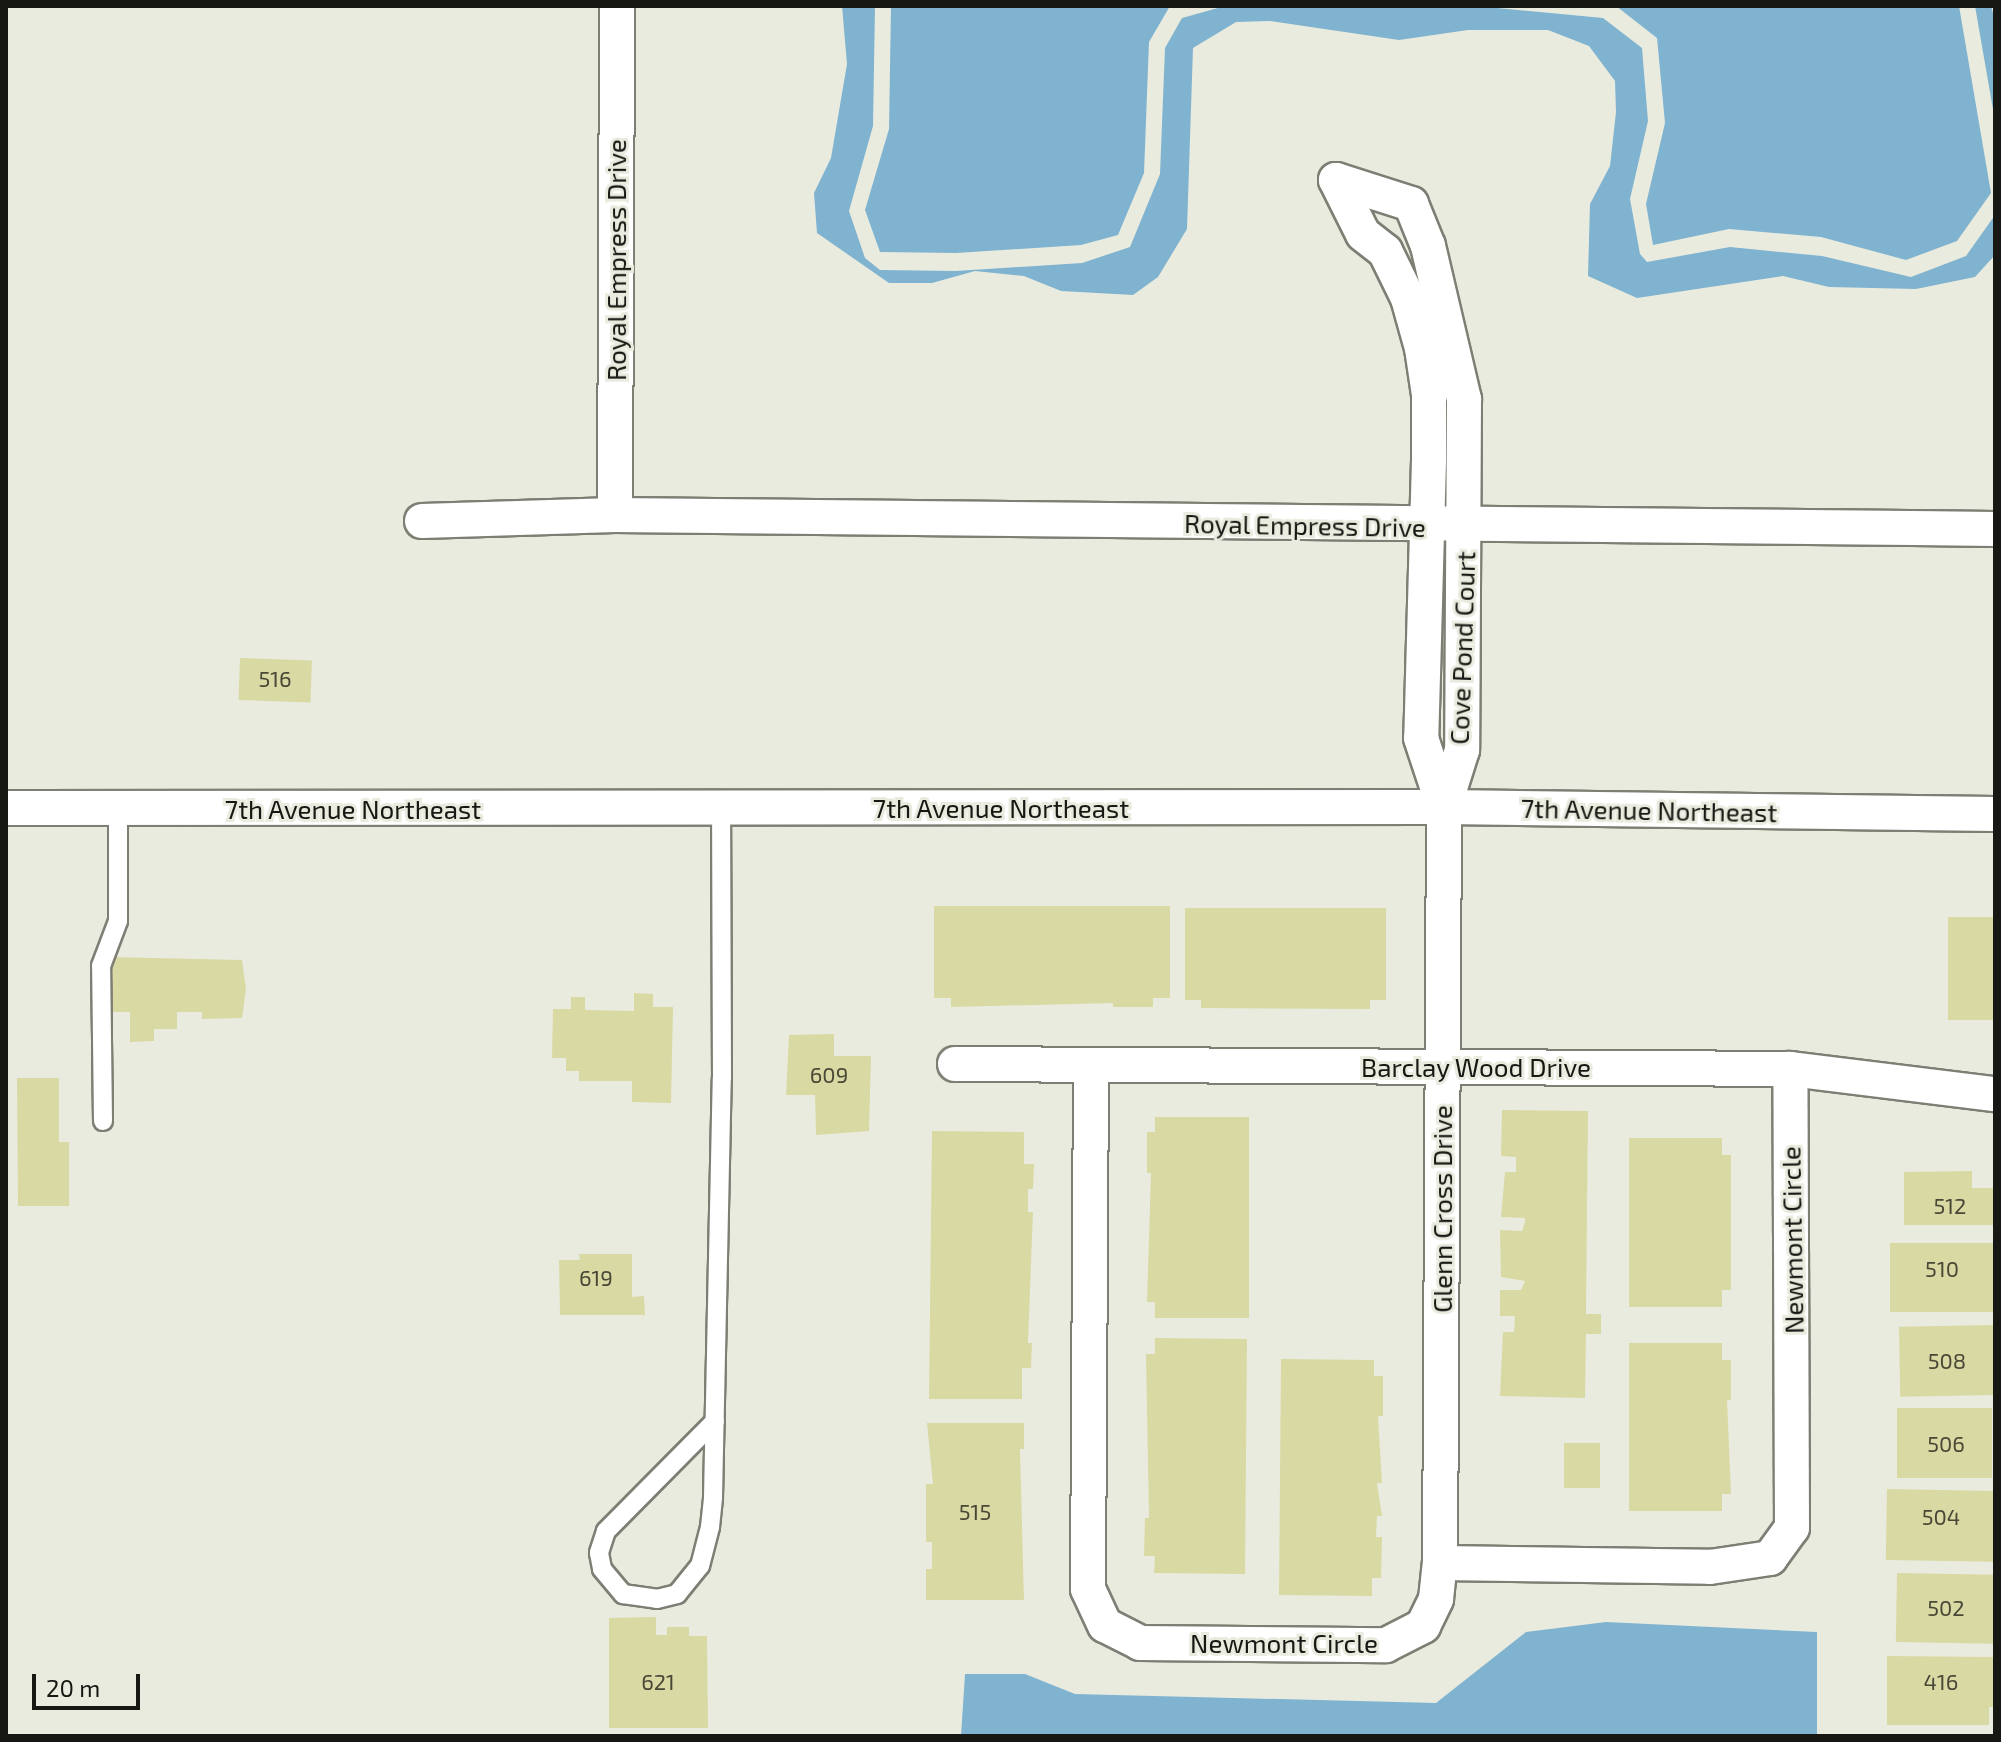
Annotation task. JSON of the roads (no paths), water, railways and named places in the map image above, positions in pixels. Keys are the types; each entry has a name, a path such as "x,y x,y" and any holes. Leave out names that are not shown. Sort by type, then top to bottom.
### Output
{"street":[{"name":"Royal Empress Drive","path":"615,515 617,6"},
{"name":"Cove Pond Court","path":"1336,180 1411,204 1428,246 1464,399 1466,527 1462,750 1444,807 1421,738 1429,395 1422,348 1408,298 1385,251 1363,234 1336,180"},
{"name":"Royal Empress Drive","path":"422,521 615,515 1424,527 1995,529"},
{"name":"7th Avenue Northeast","path":"6,808 1444,807 1995,814"},
{"name":"Glenn Cross Drive","path":"1440,1563 1444,807"},
{"name":"Barclay Wood Drive","path":"955,1064 1790,1069 1995,1094"},
{"name":"Newmont Circle","path":"1091,1066 1088,1589 1105,1625 1140,1643 1386,1645 1423,1626 1436,1599 1440,1563 1710,1567 1770,1558 1792,1528 1790,1069"}],"lane":[{"path":"103,1121 101,966 118,921 118,808"},
{"path":"715,1421 606,1531 599,1553 602,1569 623,1594 657,1599 677,1594 700,1566 713,1497 715,1421 722,1078 721,808"}],"water":[{"path":"842,6 875,6 873,126 849,211 865,258 880,270 956,271 1082,263 1130,247 1160,174 1165,48 1182,18 1225,6 1476,6 1603,18 1642,48 1648,121 1630,199 1640,254 1647,262 1730,247 1822,256 1911,277 1966,256 1995,215 1995,255 1975,277 1916,289 1829,287 1783,276 1637,298 1588,276 1590,204 1610,166 1616,112 1615,81 1589,46 1548,30 1468,30 1399,40 1270,21 1236,22 1193,48 1187,229 1158,277 1133,295 1061,291 1024,276 975,271 932,283 889,283 817,233 814,193 831,158 847,64"},
{"path":"891,6 1170,6 1149,42 1144,173 1118,235 1081,245 956,253 880,252 865,210 889,129"},
{"path":"1616,6 1959,6 1991,193 1957,241 1906,260 1821,237 1729,229 1653,245 1646,204 1665,123 1657,38"},
{"path":"1975,6 1991,6 1995,20 1995,121"},
{"path":"1606,1622 1817,1632 1817,1736 961,1736 965,1674 1025,1674 1075,1694 1436,1703 1526,1632"}]}
